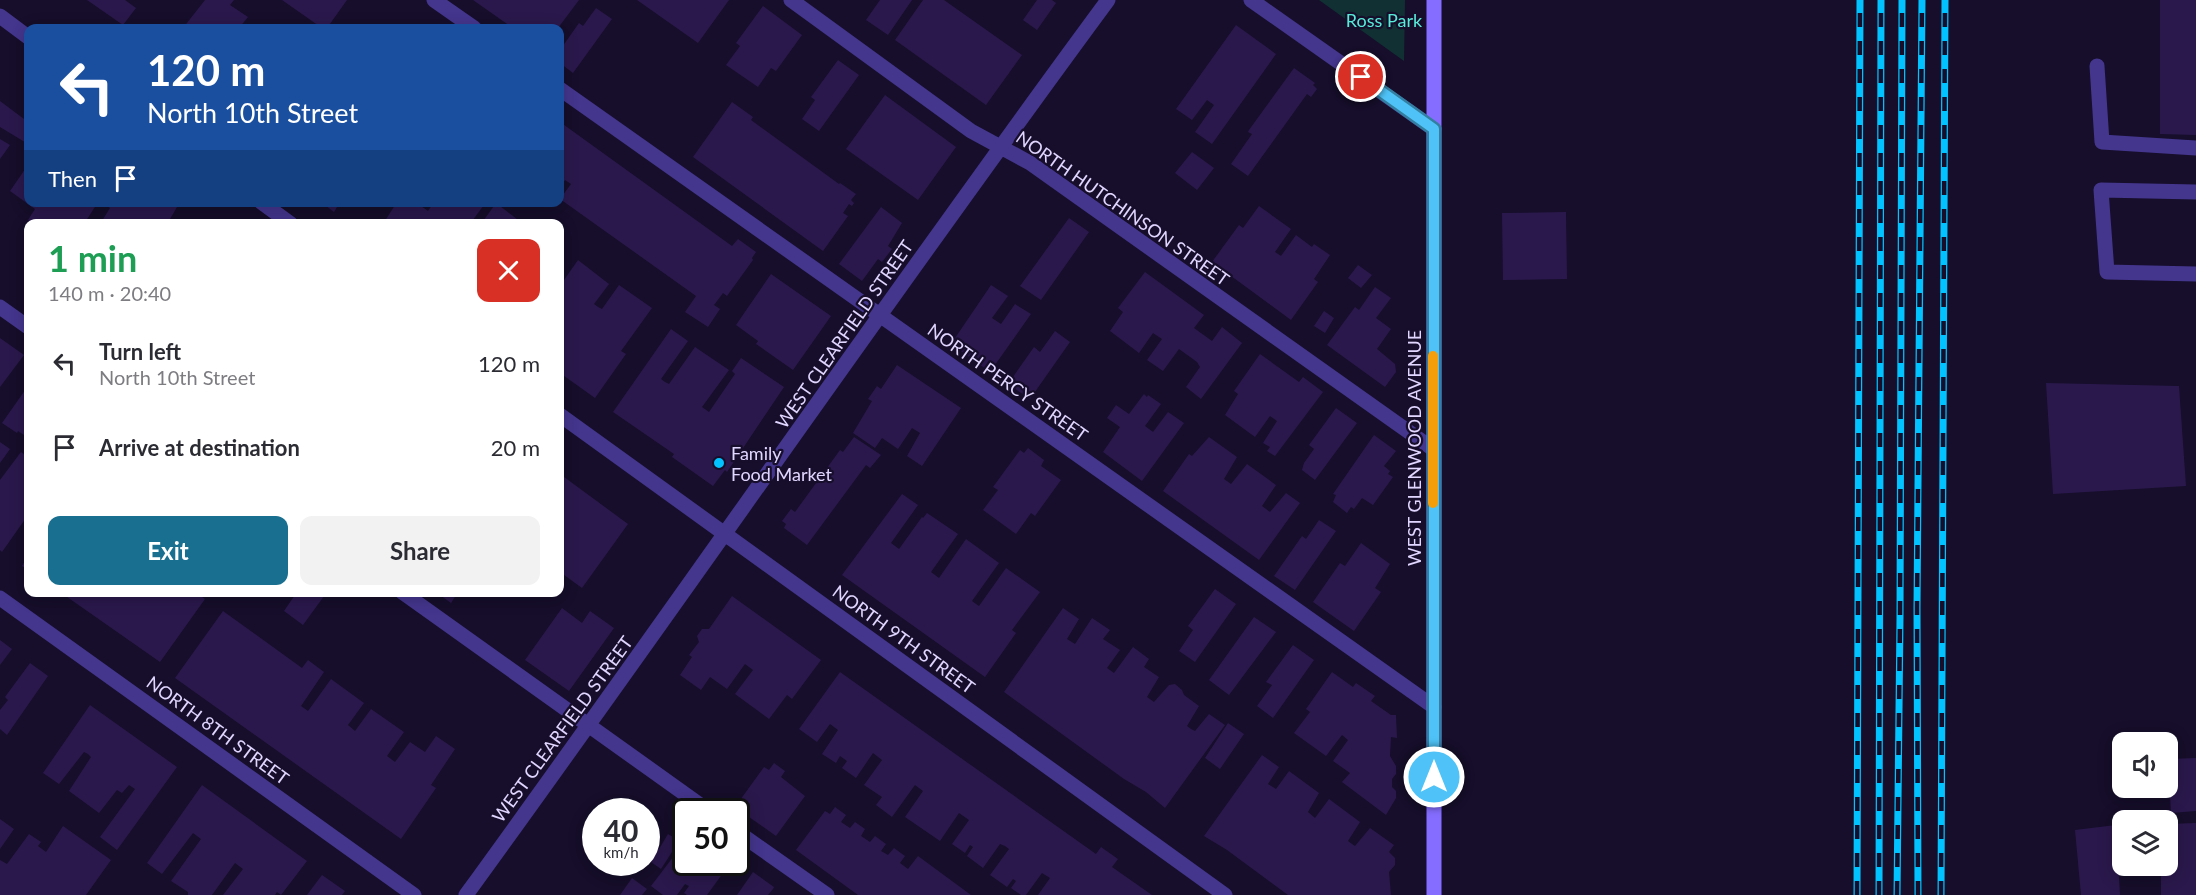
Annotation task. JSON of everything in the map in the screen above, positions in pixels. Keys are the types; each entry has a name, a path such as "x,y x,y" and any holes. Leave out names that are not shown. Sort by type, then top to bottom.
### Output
{"main road":[{"name":"WEST GLENWOOD AVENUE","path":"1434,0 1434,895"}],"street":[{"path":"434,0 468,24"},
{"name":"NORTH HUTCHINSON STREET","path":"791,0 971,131 1030,163 1433,449"},
{"name":"WEST CLEARFIELD STREET","path":"466,895 726,534 1000,146 1108,0"},
{"path":"1251,0 1434,129"},
{"path":"0,16 24,34"},
{"path":"2097,66 2102,142 2196,148"},
{"name":"NORTH PERCY STREET","path":"564,92 1434,706"},
{"path":"2196,192 2101,189 2107,272 2196,274"},
{"path":"268,207 284,219"},
{"path":"0,307 24,324"},
{"name":"NORTH 9TH STREET","path":"564,418 1225,895"},
{"path":"409,597 690,798"},
{"name":"NORTH 8TH STREET","path":"0,598 414,895"},
{"path":"750,841 827,895"}],"green space":[{"name":"Ross Park","path":"1319,0 1405,0 1404,61"}],"building":[{"path":"87,0 125,0 136,8 122,24"},
{"path":"205,0 234,0 230,5 248,17 242,24 186,24"},
{"path":"282,0 347,0 330,24 316,24"},
{"path":"473,0 579,0 561,24 507,24"},
{"path":"637,0 729,0 698,43"},
{"path":"880,0 912,0 888,35 866,20"},
{"path":"923,0 944,0 1022,55 986,105 895,40"},
{"path":"1037,0 1052,0 1056,3 1037,30 1023,20"},
{"path":"2160,0 2196,0 2196,135 2160,134"},
{"path":"763,6 802,35 776,71 771,68 758,87 726,65 740,46 736,43"},
{"path":"596,8 612,19 573,73 564,66 564,44 579,23 583,26"},
{"path":"1236,25 1276,54 1212,144 1195,132 1214,105 1207,100 1192,120 1176,109"},
{"path":"838,60 859,75 819,131 802,119 815,100 811,97"},
{"path":"1294,68 1315,83 1313,85 1317,89 1311,97 1307,94 1248,176 1231,164 1252,134 1248,132 1249,130"},
{"path":"885,95 956,147 918,200 846,149"},
{"path":"0,101 24,119 24,142 0,127"},
{"path":"732,102 753,117 751,120 856,194 851,200 854,203 852,206 849,204 843,213 848,216 823,251 693,157"},
{"path":"564,125 732,246 738,239 756,252 753,260 727,296 723,293 714,305 720,309 708,327 685,312 696,296 564,202 564,194 571,184 565,180"},
{"path":"0,139 10,145 0,159"},
{"path":"1192,152 1214,168 1197,190 1175,173"},
{"path":"24,171 24,201 10,191"},
{"path":"1259,206 1291,229 1275,252 1281,256 1296,235 1312,247 1314,244 1330,255 1314,279 1318,282 1291,320 1212,262 1239,225 1243,228"},
{"path":"32,207 95,207 87,219 29,219 35,209"},
{"path":"108,207 177,207 170,219 103,219"},
{"path":"328,207 337,207 334,212"},
{"path":"394,207 422,207 428,211 431,207 482,207 474,219 386,219"},
{"path":"493,207 501,207 517,219 485,219"},
{"path":"881,207 902,223 888,246 892,249 882,262 878,259 862,281 839,264"},
{"path":"1566,212 1567,279 1503,280 1502,213"},
{"path":"1069,218 1089,232 1041,300 1020,286"},
{"path":"578,260 609,284 594,304 598,307 602,309 619,285 652,308 621,351 626,354 595,398 564,376 564,280"},
{"path":"1358,265 1372,275 1361,288 1348,278"},
{"path":"1145,272 1204,315 1194,328 1212,341 1222,327 1242,343 1201,399 1186,387 1200,367 1197,362 1179,349 1163,371 1147,360 1162,339 1153,333 1139,353 1110,331 1123,312 1118,308"},
{"path":"771,274 831,316 793,370 756,344 758,341 736,325"},
{"path":"991,285 1008,296 992,318 1001,324 1015,304 1031,314 990,372 951,344"},
{"path":"1375,287 1391,298 1376,318 1391,329 1377,349 1395,364 1396,372 1385,387 1327,345 1355,307 1359,310"},
{"path":"1324,311 1334,318 1325,333 1314,326"},
{"path":"671,329 688,341 661,379 665,382 669,384 695,347 729,370 702,407 709,412 735,374 732,371 741,358 784,387 727,472 725,470 713,486 672,457 674,454 613,412"},
{"path":"1055,331 1070,342 1030,399 1008,384 1034,347 1040,352"},
{"path":"0,338 24,355 0,387"},
{"path":"1260,354 1299,382 1303,377 1323,392 1275,456 1267,451 1270,447 1263,443 1277,421 1270,416 1255,437 1225,415 1238,394 1234,391"},
{"path":"897,365 961,408 922,466 907,456 920,433 912,428 898,449 882,438 875,448 853,433 872,401 868,399 877,386 881,389"},
{"path":"2046,383 2179,386 2186,486 2053,494"},
{"path":"24,392 24,435 2,423"},
{"path":"1144,394 1161,404 1145,426 1153,432 1168,412 1184,423 1142,481 1103,452 1120,427 1107,418 1116,405 1129,414"},
{"path":"1336,408 1357,423 1315,480 1302,470 1314,449 1309,445"},
{"path":"1374,435 1396,451 1384,466 1390,471 1388,474 1393,477 1373,505 1362,498 1354,509 1351,507 1347,513 1333,502 1336,495 1333,494"},
{"path":"854,437 881,455 870,468 866,465 807,545 784,528 786,524 782,521 791,509 795,512 840,450 843,452"},
{"path":"1209,437 1237,457 1224,479 1231,484 1247,464 1276,485 1262,506 1270,512 1286,493 1300,503 1259,560 1163,491 1189,454 1192,456"},
{"path":"0,442 10,449 0,463"},
{"path":"1028,448 1044,460 1041,466 1061,480 1035,516 1031,513 1016,534 983,510 998,490 993,487 1020,450 1024,453"},
{"path":"21,452 24,454 24,521 2,552 0,550 0,480"},
{"path":"564,477 628,524 582,588 564,575"},
{"path":"902,494 918,505 891,543 899,549 927,513 958,534 931,572 939,578 966,539 999,563 972,601 976,604 979,606 1006,568 1040,592 1012,630 1016,633 985,677 842,575"},
{"path":"1319,520 1336,531 1295,590 1274,576 1302,536 1306,539"},
{"path":"1361,543 1390,564 1375,588 1381,592 1354,631 1313,602 1340,563 1345,566"},
{"path":"1215,589 1236,604 1195,662 1179,651 1193,630 1188,626"},
{"path":"732,596 821,660 792,699 787,695 769,719 735,694 753,670 745,664 727,689 710,677 701,690 680,675 692,657 689,655 699,642 697,636 702,629 709,629"},
{"path":"67,597 202,597 205,599 160,662"},
{"path":"294,597 323,597 303,625 284,611"},
{"path":"443,597 455,597 451,603"},
{"path":"562,608 582,623 590,611 614,628 569,691 525,660"},
{"path":"1063,608 1079,619 1067,639 1075,644 1092,618 1110,630 1103,639 1120,650 1107,668 1114,673 1133,647 1149,659 1144,667 1159,677 1147,697 1154,702 1169,685 1175,684 1184,695 1199,706 1187,726 1191,729 1195,731 1209,714 1225,725 1165,808 1146,792 1124,779 1004,692"},
{"path":"223,611 302,668 308,660 324,672 301,706 308,711 331,679 364,703 348,725 355,731 371,709 404,732 387,756 395,762 410,742 425,752 436,736 455,749 431,785 436,788 401,839 175,678"},
{"path":"1254,617 1276,632 1229,695 1209,680"},
{"path":"0,640 12,649 0,665"},
{"path":"1293,645 1314,660 1273,718 1257,706 1272,685 1266,682"},
{"path":"30,663 48,676 7,735 0,729 0,710 8,700 5,697"},
{"path":"840,672 1096,854 1101,847 1118,859 1112,867 1152,895 1038,895 1050,878 1042,873 1026,895 1021,895 1011,888 1016,881 1013,879 1007,887 990,875 1009,849 1005,846 1000,844 983,868 967,856 973,847 970,845 965,853 952,844 969,820 959,813 940,841 905,817 923,791 915,785 892,817 876,805 882,797 864,785 882,760 873,753 856,778 842,768 847,761 840,756 836,763 822,754 838,730 830,724 817,742 799,729"},
{"path":"1332,672 1353,687 1356,683 1375,696 1371,701 1391,715 1396,715 1397,738 1391,737 1390,756 1396,766 1392,787 1396,791 1396,798 1386,815 1342,782 1350,773 1333,761 1348,740 1342,735 1326,756 1294,733 1310,712 1306,709"},
{"path":"90,705 177,767 117,850 100,837 135,789 129,785 122,793 117,790 99,813 69,791 91,757 88,754 84,752 59,784 43,773"},
{"path":"1228,723 1244,734 1220,769 1205,758"},
{"path":"1262,755 1279,767 1268,784 1276,789 1289,771 1319,793 1308,812 1315,818 1329,799 1360,822 1348,841 1352,844 1355,846 1370,828 1394,845 1389,852 1395,858 1395,865 1389,872 1391,895 1288,895 1204,836"},
{"path":"2196,758 2196,811 2178,812 2178,810 2171,810 2170,798 2178,798 2178,759"},
{"path":"774,763 785,771 781,777 805,796 776,836 750,818 750,798 742,798 764,767 769,770"},
{"path":"202,785 307,861 281,895 277,892 275,895 223,895 243,869 235,863 212,895 188,895 188,892 171,881 201,839 193,833 162,874 147,863"},
{"path":"835,807 846,815 841,822 850,828 855,822 865,829 861,836 870,842 875,836 886,844 881,851 888,855 894,848 905,856 900,863 908,869 918,856 971,895 858,895 796,850 825,811 830,814"},
{"path":"0,819 14,829 0,849"},
{"path":"2196,823 2196,895 2161,895 2161,876 2178,876 2178,824"},
{"path":"2112,825 2112,876 2119,876 2120,895 2081,895 2075,830"},
{"path":"63,826 111,860 86,895 0,895 0,860 7,864 29,834 41,842 38,846 46,852"},
{"path":"668,834 672,837 672,852 661,869 660,868 660,847"},
{"path":"672,858 672,876 721,876 707,895 687,895 684,893 689,886 685,884 677,895 663,895 651,886"},
{"path":"753,872 774,887 773,889 768,895 737,895"},
{"path":"322,875 345,891 342,895 307,895"},
{"path":"632,878 647,889 642,895 620,895"}],"railway":[{"path":"1857,895 1860,0"},
{"path":"1879,895 1881,0"},
{"path":"1897,895 1902,0"},
{"path":"1918,895 1917,607 1922,0"},
{"path":"1941,895 1945,0"}],"slow traffic":[{"path":"1433,356 1433,503"}],"place":[{"name":"Family Food Market","path":"719,463"}],"route":[{"path":"1361,77 1434,129 1434,777"}]}
